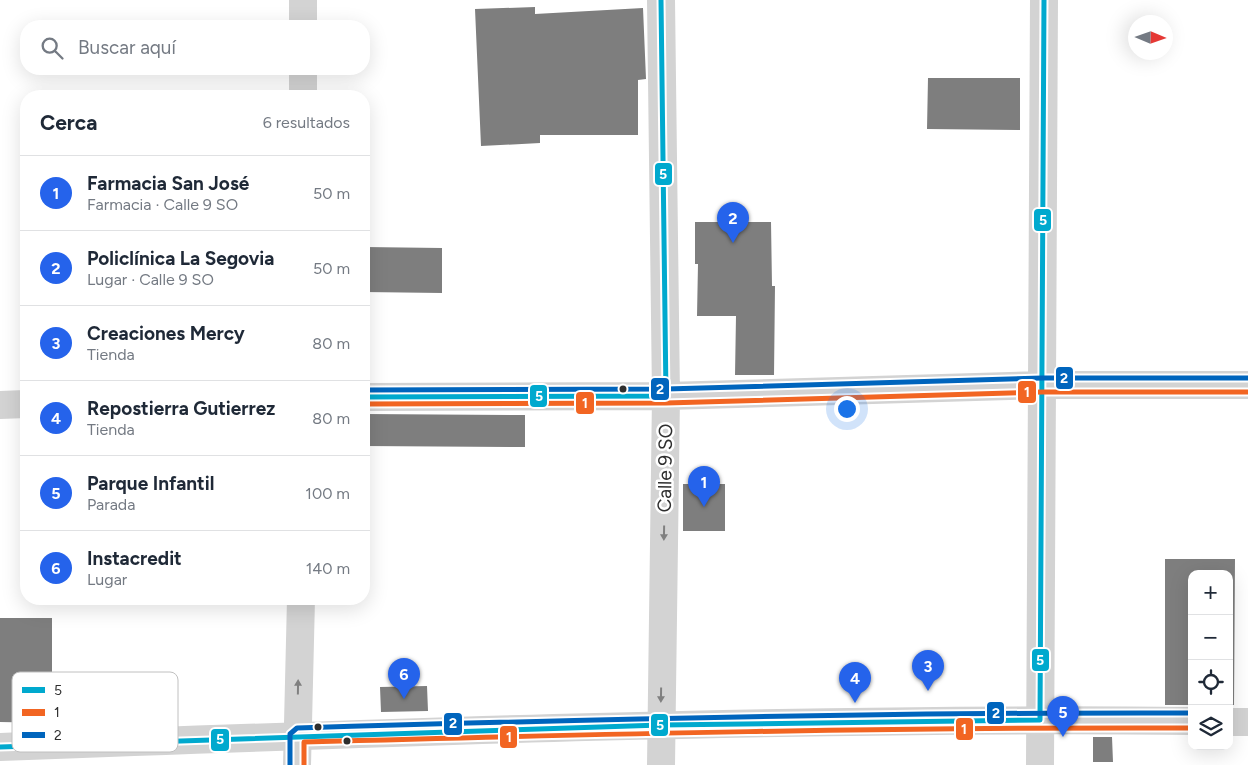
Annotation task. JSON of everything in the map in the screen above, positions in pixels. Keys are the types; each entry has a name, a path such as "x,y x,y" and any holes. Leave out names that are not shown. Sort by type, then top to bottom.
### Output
{"street":[{"path":"303,0 303,20"},
{"name":"Calle 9 SO","path":"661,0 666,396 661,765"},
{"path":"1040,765 1044,0"},
{"path":"303,75 303,90"},
{"path":"370,396 666,396 1042,385 1248,385"},
{"path":"0,405 20,404"},
{"path":"297,765 301,605"},
{"path":"178,739 661,726 1040,720 1188,721"},
{"path":"1233,722 1248,722"}],"building":[{"path":"535,7 535,14 643,8 646,79 638,80 638,135 540,135 540,143 481,146 475,9"},
{"path":"928,78 1020,78 1020,130 927,129"},
{"path":"695,222 771,222 772,286 775,286 774,375 735,375 736,316 697,316 698,264 695,264"},
{"path":"370,247 442,248 442,293 370,292"},
{"path":"370,414 525,415 525,447 370,446"},
{"path":"683,484 725,484 725,531 683,531"},
{"path":"1165,559 1235,559 1234,705 1233,570 1188,570 1188,705 1165,705"},
{"path":"0,618 52,618 52,672 12,672 12,722 0,722"},
{"path":"427,686 428,711 381,712 380,687"},
{"path":"1093,737 1112,737 1113,762 1093,762"}],"transit line":[{"name":"5","path":"370,397 666,396 661,0"},
{"name":"5","path":"178,741 661,725 1040,720 1044,0"},
{"name":"2","path":"370,390 666,389 1042,378 1248,378"},
{"name":"1","path":"370,404 666,403 1042,392 1248,392"},
{"name":"2","path":"290,765 290,734 297,728 744,717 1188,713"},
{"name":"1","path":"304,765 304,742 748,732 1188,728"},
{"name":"5","path":"0,747 12,747"}],"place":[{"name":"Policlínica La Segovia","path":"733,243"},
{"name":"Farmacia San José","path":"704,507"},
{"name":"Creaciones Mercy","path":"928,691"},
{"name":"Instacredit","path":"404,699"},
{"name":"Repostierra Gutierrez","path":"855,703"},
{"name":"Parque Infantil","path":"1063,737"}]}
